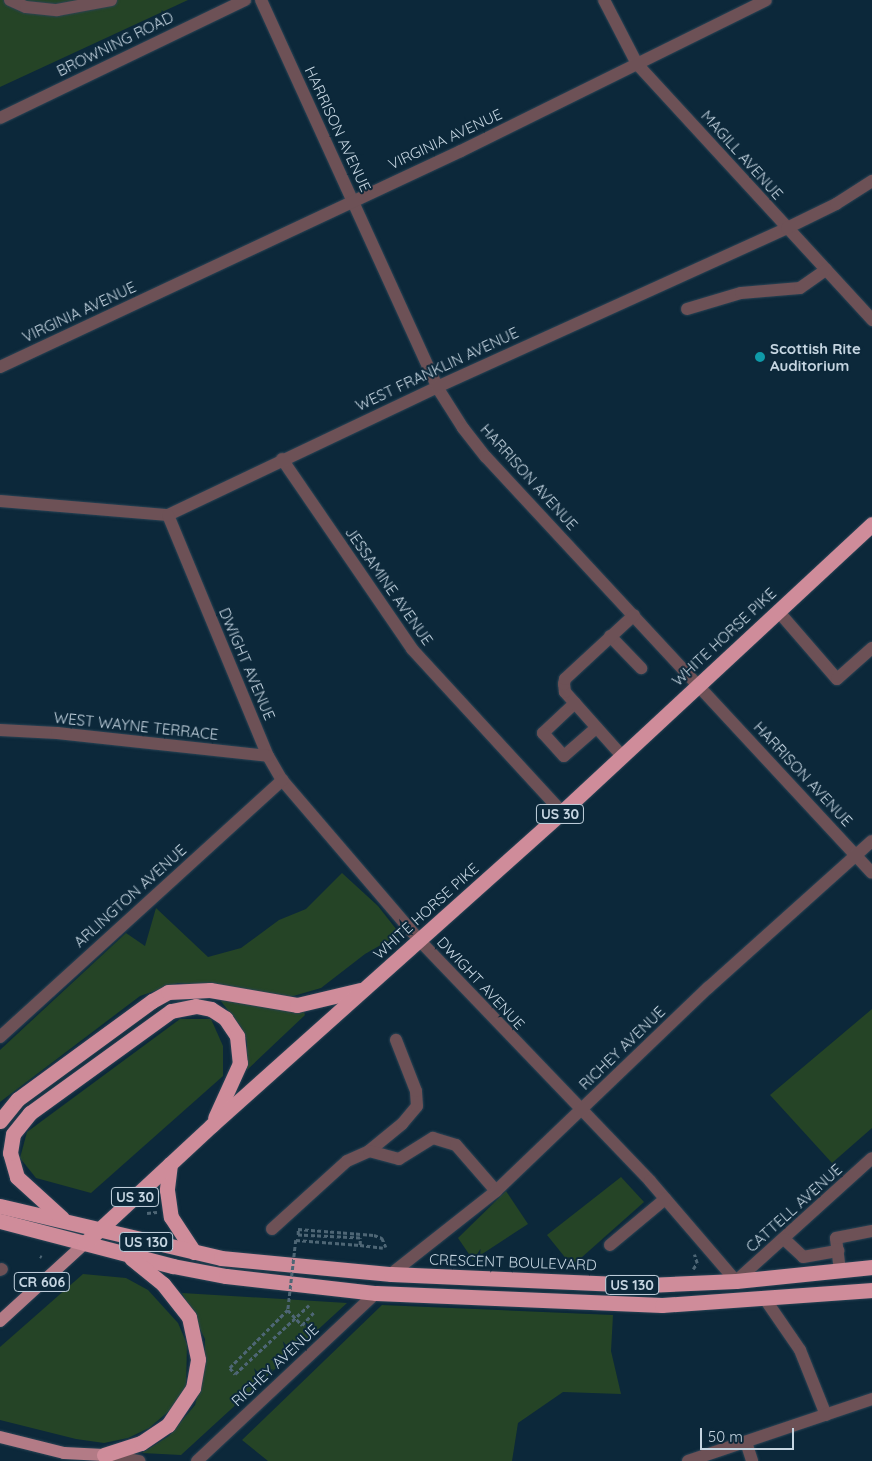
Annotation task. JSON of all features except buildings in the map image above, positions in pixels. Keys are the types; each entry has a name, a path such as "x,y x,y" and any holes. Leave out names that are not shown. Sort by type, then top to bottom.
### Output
{"highway":[{"name":"WHITE HORSE PIKE","path":"84,1243 212,1125 562,812 872,524"},
{"path":"0,1121 18,1099 152,1001 168,992 210,990 297,1005 324,1001 366,988"},
{"path":"65,1220 28,1190 17,1177 10,1160 13,1134 30,1113 164,1015 183,1007 203,1007 218,1013 233,1027 240,1044 237,1072 212,1125"},
{"path":"170,1164 167,1190 170,1216 194,1252"},
{"name":"US 130","path":"0,1206 194,1252 264,1264 391,1274"},
{"path":"0,1221 126,1254 179,1302 194,1330 198,1359 192,1388 181,1411 168,1425 141,1443 104,1455"},
{"name":"US 130","path":"126,1254 226,1276 376,1293 662,1305 872,1290"},
{"name":"CRESCENT BOULEVARD","path":"391,1274 647,1285 736,1282 872,1267"}],"main road":[{"name":"WHITE HORSE PIKE","path":"0,1321 84,1243"},
{"path":"0,1437 64,1452 104,1455"}],"street":[{"path":"10,0 26,7 57,10 111,0"},
{"name":"BROWNING ROAD","path":"0,118 245,0"},
{"name":"HARRISON AVENUE","path":"261,0 437,387 462,428 486,457 699,684 872,873"},
{"name":"MAGILL AVENUE","path":"604,0 637,64 872,320"},
{"name":"VIRGINIA AVENUE","path":"0,367 353,201 766,0"},
{"name":"WEST FRANKLIN AVENUE","path":"168,515 282,459 437,387 787,228 836,204 872,181"},
{"path":"687,309 741,293 800,288 826,270"},
{"name":"JESSAMINE AVENUE","path":"282,459 412,650 562,812"},
{"path":"0,501 168,515"},
{"name":"DWIGHT AVENUE","path":"168,515 268,756 282,780 420,941 579,1111 665,1199 736,1282"},
{"path":"778,611 837,678 872,648"},
{"path":"622,756 564,692 565,678 634,615"},
{"path":"610,636 640,668"},
{"path":"575,703 543,733 564,756 596,728"},
{"name":"WEST WAYNE TERRACE","path":"0,730 57,733 268,756"},
{"name":"ARLINGTON AVENUE","path":"0,1037 282,780"},
{"name":"RICHEY AVENUE","path":"391,1274 496,1190 708,988 872,841"},
{"path":"272,1230 326,1177 347,1161 369,1151 402,1124 417,1106 416,1091 396,1040"},
{"path":"369,1151 399,1159 433,1138 456,1145 496,1190"},
{"path":"869,1161 872,1176"},
{"name":"CATTELL AVENUE","path":"736,1282 869,1161"},
{"path":"610,1245 665,1199"},
{"path":"840,1270 836,1238 872,1232"},
{"path":"784,1239 803,1257 838,1251"},
{"name":"RICHEY AVENUE","path":"197,1461 376,1293"},
{"path":"765,1299 800,1350 826,1415"},
{"path":"688,1461 872,1399"},
{"path":"746,1442 752,1461"},
{"path":"104,1455 139,1461"}],"path":[{"path":"147,1213 157,1212"},
{"path":"309,1305 235,1374 230,1368 288,1310 296,1240 384,1247 382,1238 374,1235 298,1229 298,1235 360,1238 360,1245"},
{"path":"288,1310 302,1325 315,1311"}],"green space":[{"path":"0,0 188,0 0,87"},
{"path":"342,873 378,906 400,934 365,954 321,988 290,997 178,983 140,996 0,1102 0,1050 126,933 145,946 156,908 208,957 241,948 279,920 306,909"},
{"path":"220,1000 304,1012 305,1015 247,1070 247,1042 241,1027"},
{"path":"872,1009 872,1128 832,1163 770,1095"},
{"path":"180,1019 211,1019 223,1046 223,1076 91,1193 36,1178 20,1158 27,1132"},
{"path":"621,1177 644,1202 572,1266 547,1235"},
{"path":"506,1191 528,1224 473,1260 458,1238"},
{"path":"83,1274 126,1278 148,1290 178,1323 187,1344 186,1389 169,1411 149,1428 128,1438 104,1443 76,1439 0,1420 0,1347"},
{"path":"182,1293 347,1303 181,1455 142,1453 169,1436 195,1405 204,1372 205,1339"},
{"path":"382,1305 613,1315 611,1351 621,1394 563,1392 518,1423 512,1461 268,1461 242,1440"}],"place":[{"name":"Scottish Rite Auditorium","path":"760,357"}]}
